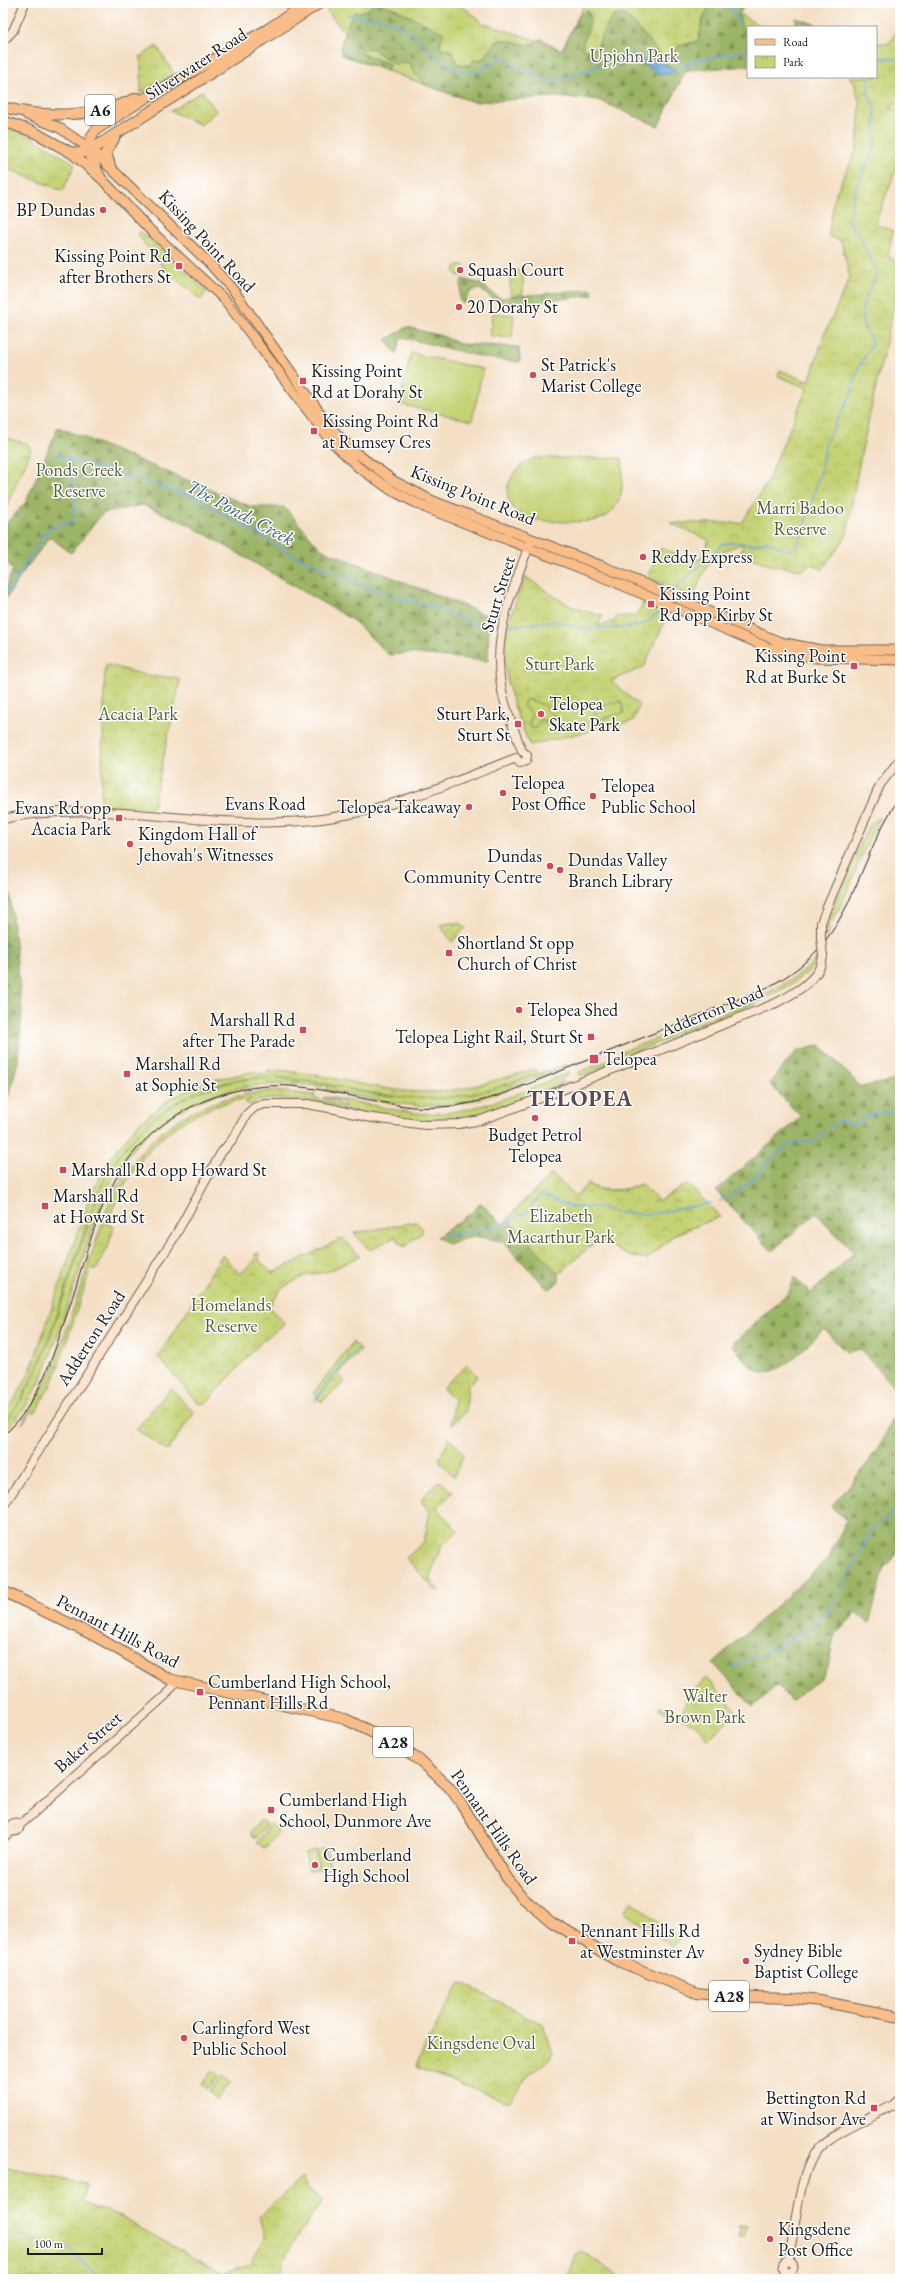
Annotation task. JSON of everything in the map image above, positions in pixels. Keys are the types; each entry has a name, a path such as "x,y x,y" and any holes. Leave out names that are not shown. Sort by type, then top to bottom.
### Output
{"highway":[{"name":"Silverwater Road","path":"90,149 93,133 101,125 268,29 307,3"},
{"name":"Silverwater Road","path":"70,152 79,153 90,149 119,133 320,3"},
{"name":"Silverwater Road","path":"18,112 75,114 114,107 177,80"},
{"name":"Kissing Point Road","path":"3,107 18,112"},
{"name":"Kissing Point Road","path":"3,121 34,132 70,152"},
{"path":"110,166 106,155 108,147 119,133"},
{"name":"A6","path":"90,149 100,177"},
{"name":"Pennant Hills Road","path":"3,1591 95,1636 165,1677 176,1681 344,1719 368,1729 404,1749 431,1769 449,1787 461,1803 507,1878 523,1898 552,1922 616,1960 696,1993 820,2001 900,2017"}],"main road":[{"path":"3,41 13,31 25,3"},
{"name":"Kissing Point Road","path":"18,112 49,123 90,149 110,166 224,279 322,417 356,453 394,481 416,493 602,566 780,642 821,650 900,650"},
{"name":"Kissing Point Road","path":"70,152 100,177 145,225 225,300 322,431 351,461 382,485 412,501 605,577 778,651 816,658 900,660"},
{"name":"Sturt Street","path":"519,754 502,691 499,654 504,616 532,538"},
{"name":"Evans Road","path":"3,818 40,814 92,812 263,823 307,821 385,807 519,754"},
{"name":"Adderton Road","path":"3,1507 175,1236 205,1186 226,1156 232,1140 247,1114 255,1107 274,1103 294,1105 307,1104 333,1108 365,1117 410,1124 459,1124 500,1114 776,1003 815,976 820,968 823,956 821,924 829,902 880,785 900,758"},
{"name":"Baker Street","path":"3,1839 12,1831 12,1824 16,1822 20,1825 165,1696 176,1681"},
{"path":"787,2276 792,2271 793,2267 788,2261 805,2174 814,2154 832,2138 893,2105 900,2098"}],"green space":[{"name":"Upjohn Park","path":"331,3 459,3 483,23 539,41 541,39 561,51 585,3 746,3 739,14 760,26 747,26 747,66 686,70 658,126 596,99 547,97 474,102 342,55 341,50 344,32 325,8"},
{"name":"Upjohn Park","path":"376,3 396,9 444,33 439,46 452,51 457,63 469,66 474,60 483,59 496,42 502,39 528,45 541,39 562,51 579,15 588,10 590,20 582,48 588,51 598,46 601,36 613,16 623,14 667,60 679,46 698,41 702,21 711,3 746,3 739,14 742,29 747,36 747,66 686,70 658,126 596,99 547,97 474,102 425,85 412,71 411,65 406,62 396,65 371,48 359,52 389,64 387,71 342,55 342,39 353,13 367,10"},
{"path":"796,18 821,26 796,26"},
{"name":"Marri Badoo Reserve","path":"900,25 900,102 889,109 900,109 900,159 875,224 893,231 888,255 900,265 900,278 860,459 846,537 822,570 813,564 802,570 770,565 741,554 743,544 731,548 715,557 705,569 693,597 648,577 661,548 689,560 700,560 709,540 670,523 742,523 767,482 807,388 778,376 780,370 809,382 824,335 850,278 841,241 828,236 835,195 857,149 860,103 854,82 850,78 877,78 877,43 890,43"},
{"path":"157,46 174,74 141,93 141,56"},
{"path":"202,91 216,111 201,125 171,111"},
{"path":"3,127 30,136 75,164 63,191 3,167"},
{"path":"140,231 207,291 201,300 166,271 138,235"},
{"name":"Squash Court","path":"458,265 462,265 464,266 464,274 458,275 455,272 455,268"},
{"path":"523,270 523,294 510,296 510,271"},
{"path":"462,279 481,284 499,298 592,289 593,295 520,304 498,303 480,289 471,291 463,304 459,299"},
{"path":"492,313 514,315 512,338 490,336"},
{"path":"407,327 442,336 460,344 519,347 520,362 486,358 401,337 396,354 386,340"},
{"path":"411,353 483,369 472,421 399,404"},
{"name":"Ponds Creek Reserve","path":"58,427 252,507 284,507 321,549 489,616 488,661 408,653 389,655 354,621 188,524 143,505 103,513 71,553 50,537 26,568 3,603 3,593 13,570 3,556 3,527 26,502"},
{"path":"3,437 28,444 31,451 7,505 3,508"},
{"path":"534,458 622,458 622,489 619,501 610,513 597,520 560,522 538,520 524,516 509,502 507,494 508,485 518,469"},
{"name":"Sturt Park","path":"526,577 571,606 603,615 598,626 614,621 617,616 637,616 643,603 668,614 644,667 611,681 639,705 633,721 530,745 519,720 511,694 505,655 505,641 508,625 513,608"},
{"name":"Acacia Park","path":"108,665 148,676 178,678 180,681 153,806 149,808 103,806 101,803 105,667"},
{"name":"Telopea Skate Park","path":"526,699 542,704 554,717 551,721 540,720 536,728 531,728 529,723 532,715 523,705"},
{"path":"621,701 624,713 597,720 594,708"},
{"path":"878,818 880,819 872,832 849,888 827,928 830,931 825,938 824,932 826,922 868,827"},
{"path":"3,828 22,1011 18,1062 3,1115"},
{"path":"460,923 466,928 452,942 440,925"},
{"path":"818,956 811,969 792,983 767,998 705,1025 633,1052 626,1059 622,1051 699,1023 757,998 782,985 803,970"},
{"path":"820,1045 861,1087 900,1079 900,1400 895,1388 860,1349 846,1352 824,1329 793,1359 783,1366 765,1372 753,1368 734,1347 734,1343 789,1292 795,1277 811,1293 854,1253 816,1213 772,1251 716,1191 801,1117 769,1083 796,1052"},
{"path":"620,1056 614,1063 580,1076 579,1072"},
{"path":"567,1064 567,1066 492,1095 462,1103 446,1105 431,1106 401,1104 326,1090 327,1085 378,1095 446,1098 499,1087"},
{"path":"535,1069 538,1074 490,1090 451,1097 422,1098 389,1096 308,1081 261,1078 230,1082 201,1090 174,1104 150,1122 128,1143 111,1169 92,1210 51,1333 38,1365 23,1396 3,1424 3,1412 13,1402 30,1372 90,1196 110,1158 137,1125 171,1098 209,1081 256,1071 257,1074 268,1073 268,1070 307,1073 403,1091 436,1092 465,1088"},
{"path":"570,1072 560,1081 561,1083 570,1082 550,1088 492,1112 458,1120 419,1121 346,1110 344,1102 323,1098 338,1099 415,1113 455,1111 494,1102"},
{"path":"274,1077 324,1084 323,1087 292,1084 262,1085 232,1090 203,1099 177,1112 152,1130 131,1152 113,1178 102,1203 59,1333 39,1384 24,1409 3,1434 3,1424 23,1397 43,1357 104,1178 127,1144 141,1127 158,1114 196,1092 234,1081"},
{"path":"274,1091 315,1095 314,1099 343,1105 343,1109 283,1099 260,1101 250,1105 244,1102 252,1098 241,1099 202,1112 182,1122 150,1149 125,1184 115,1203 107,1224 114,1227 108,1247 96,1270 91,1268 54,1379 35,1413 32,1411 22,1424 53,1369 107,1209 120,1183 135,1160 152,1140 172,1124 194,1111 219,1101 245,1094"},
{"name":"Elizabeth Macarthur Park","path":"553,1175 576,1196 588,1183 600,1189 607,1190 629,1188 642,1184 659,1201 688,1184 720,1217 675,1234 648,1259 629,1256 599,1238 559,1274 559,1281 549,1290 502,1241 473,1236 448,1244 437,1237 471,1213 481,1203 502,1224 549,1176"},
{"name":"Elizabeth Macarthur Park","path":"553,1175 576,1196 588,1183 593,1187 607,1190 629,1188 642,1184 659,1201 688,1184 720,1217 675,1234 648,1259 629,1256 599,1238 559,1274 508,1218 549,1176"},
{"path":"416,1222 422,1228 422,1233 404,1247 395,1237 370,1250 354,1233"},
{"name":"Homelands Reserve","path":"343,1238 360,1256 327,1272 306,1275 282,1288 269,1307 285,1324 262,1341 206,1403 199,1404 158,1357 222,1255 240,1274 255,1261 255,1254 259,1253 260,1261 272,1273"},
{"path":"353,1342 361,1351 338,1374 345,1382 321,1402 313,1393"},
{"path":"467,1365 478,1376 468,1385 466,1411 451,1425 454,1400 442,1388"},
{"path":"171,1388 194,1413 167,1451 136,1429"},
{"path":"900,1400 900,1550 884,1568 869,1623 857,1612 834,1636 828,1667 820,1679 791,1701 777,1685 753,1707 713,1663 827,1560 847,1520 831,1507 863,1469 880,1445 894,1417"},
{"path":"449,1438 464,1454 454,1477 439,1460"},
{"path":"440,1481 453,1492 437,1508 458,1531 441,1546 429,1579 439,1590 437,1592 406,1558 424,1542 430,1511 421,1501 425,1494"},
{"name":"Walter Brown Park","path":"706,1678 737,1712 708,1739 694,1723 659,1709 660,1706 678,1714 683,1711 688,1695"},
{"path":"261,1820 267,1825 256,1838 250,1833"},
{"path":"271,1824 279,1831 265,1849 257,1842"},
{"path":"326,1848 330,1867 320,1869 316,1850"},
{"path":"315,1850 319,1869 309,1871 305,1853"},
{"path":"632,1901 679,1939 673,1947 624,1912"},
{"name":"Kingsdene Oval","path":"463,1983 542,2024 553,2053 550,2059 526,2078 510,2101 505,2101 417,2068 416,2064 459,1984"},
{"path":"213,2070 219,2076 208,2089 202,2084"},
{"path":"223,2075 231,2082 217,2099 209,2092"},
{"path":"3,2167 86,2184 82,2202 115,2214 221,2273 250,2264 265,2239 259,2216 302,2178 306,2187 323,2201 302,2228 290,2247 278,2279 3,2279"},
{"path":"739,2226 747,2226 744,2238 739,2238 741,2229"},
{"path":"582,2251 623,2279 567,2279 575,2255"}],"water":[{"path":"651,59 676,69 670,73 657,73 642,62"}],"waterway":[{"path":"727,3 741,25"},
{"path":"347,15 373,18 398,25 416,37 452,68 462,72 471,73 479,71 501,58 527,72 555,82 594,67 619,64 625,56 636,54 646,60"},
{"path":"674,69 695,61 747,50"},
{"path":"877,61 888,58 900,59"},
{"name":"The Ponds Creek","path":"676,588 723,544 736,542 752,545 767,541 785,550 789,550 797,546 800,539 821,470 826,441 851,395 857,370 871,346 871,340 863,325 862,307 877,273 849,220 855,190 875,146 875,110 868,92 870,78"},
{"path":"55,454 67,458"},
{"name":"The Ponds Creek","path":"3,599 48,529 73,521 76,495 67,458 192,496 291,554 376,591 437,608 478,626 495,626"},
{"name":"The Ponds Creek","path":"510,626 554,621 586,629 633,627 643,624 662,611"},
{"name":"The Ponds Creek","path":"3,946 6,950 3,959"},
{"path":"828,1129 840,1120 852,1124 876,1112 900,1112"},
{"path":"720,1201 746,1185 779,1151 794,1143 813,1142 824,1132"},
{"path":"444,1236 502,1225 527,1212 541,1194 571,1207 602,1207 615,1213 650,1214 711,1203"},
{"path":"315,1401 330,1380 358,1349"},
{"path":"733,1667 808,1631 830,1610 872,1529 900,1507"},
{"path":"3,2231 70,2250 101,2279"}],"tram line":[{"path":"3,1436 26,1410 43,1380 50,1364 100,1212 115,1180 130,1158 147,1138 167,1122 190,1108 213,1097 238,1090 264,1086 291,1086 306,1088 413,1107 437,1107 472,1103 506,1093 768,987 797,969 819,948 836,926 849,902 871,850 900,797"}],"place":[{"name":"BP Dundas","path":"103,210"},
{"name":"Kissing Point Rd after Brothers St","path":"179,266"},
{"name":"Squash Court","path":"460,270"},
{"name":"20 Dorahy St","path":"459,307"},
{"name":"St Patrick's Marist College","path":"533,375"},
{"name":"Kissing Point Rd at Dorahy St","path":"303,381"},
{"name":"Kissing Point Rd at Rumsey Cres","path":"314,431"},
{"name":"Reddy Express","path":"643,557"},
{"name":"Kissing Point Rd opp Kirby St","path":"651,604"},
{"name":"Kissing Point Rd at Burke St","path":"854,666"},
{"name":"Telopea Skate Park","path":"541,714"},
{"name":"Sturt Park, Sturt St","path":"518,724"},
{"name":"Telopea Post Office","path":"503,793"},
{"name":"Telopea Public School","path":"593,796"},
{"name":"Telopea Takeaway","path":"469,807"},
{"name":"Evans Rd opp Acacia Park","path":"119,818"},
{"name":"Kingdom Hall of Jehovah's Witnesses","path":"130,844"},
{"name":"Dundas Community Centre","path":"550,866"},
{"name":"Dundas Valley Branch Library","path":"560,870"},
{"name":"Shortland St opp Church of Christ","path":"449,953"},
{"name":"Telopea Shed","path":"519,1010"},
{"name":"Marshall Rd after The Parade","path":"303,1030"},
{"name":"Telopea Light Rail, Sturt St","path":"591,1037"},
{"name":"Telopea","path":"594,1059"},
{"name":"Marshall Rd at Sophie St","path":"127,1074"},
{"name":"Budget Petrol Telopea","path":"535,1118"},
{"name":"Marshall Rd opp Howard St","path":"63,1170"},
{"name":"Marshall Rd at Howard St","path":"45,1206"},
{"name":"Cumberland High School, Pennant Hills Rd","path":"200,1692"},
{"name":"Cumberland High School, Dunmore Ave","path":"271,1810"},
{"name":"Cumberland High School","path":"315,1865"},
{"name":"Pennant Hills Rd at Westminster Av","path":"572,1941"},
{"name":"Sydney Bible Baptist College","path":"746,1961"},
{"name":"Carlingford West Public School","path":"184,2038"},
{"name":"Bettington Rd at Windsor Ave","path":"874,2108"},
{"name":"Kingsdene Post Office","path":"770,2239"}],"district":[{"name":"TELOPEA","path":"580,1098"}]}
